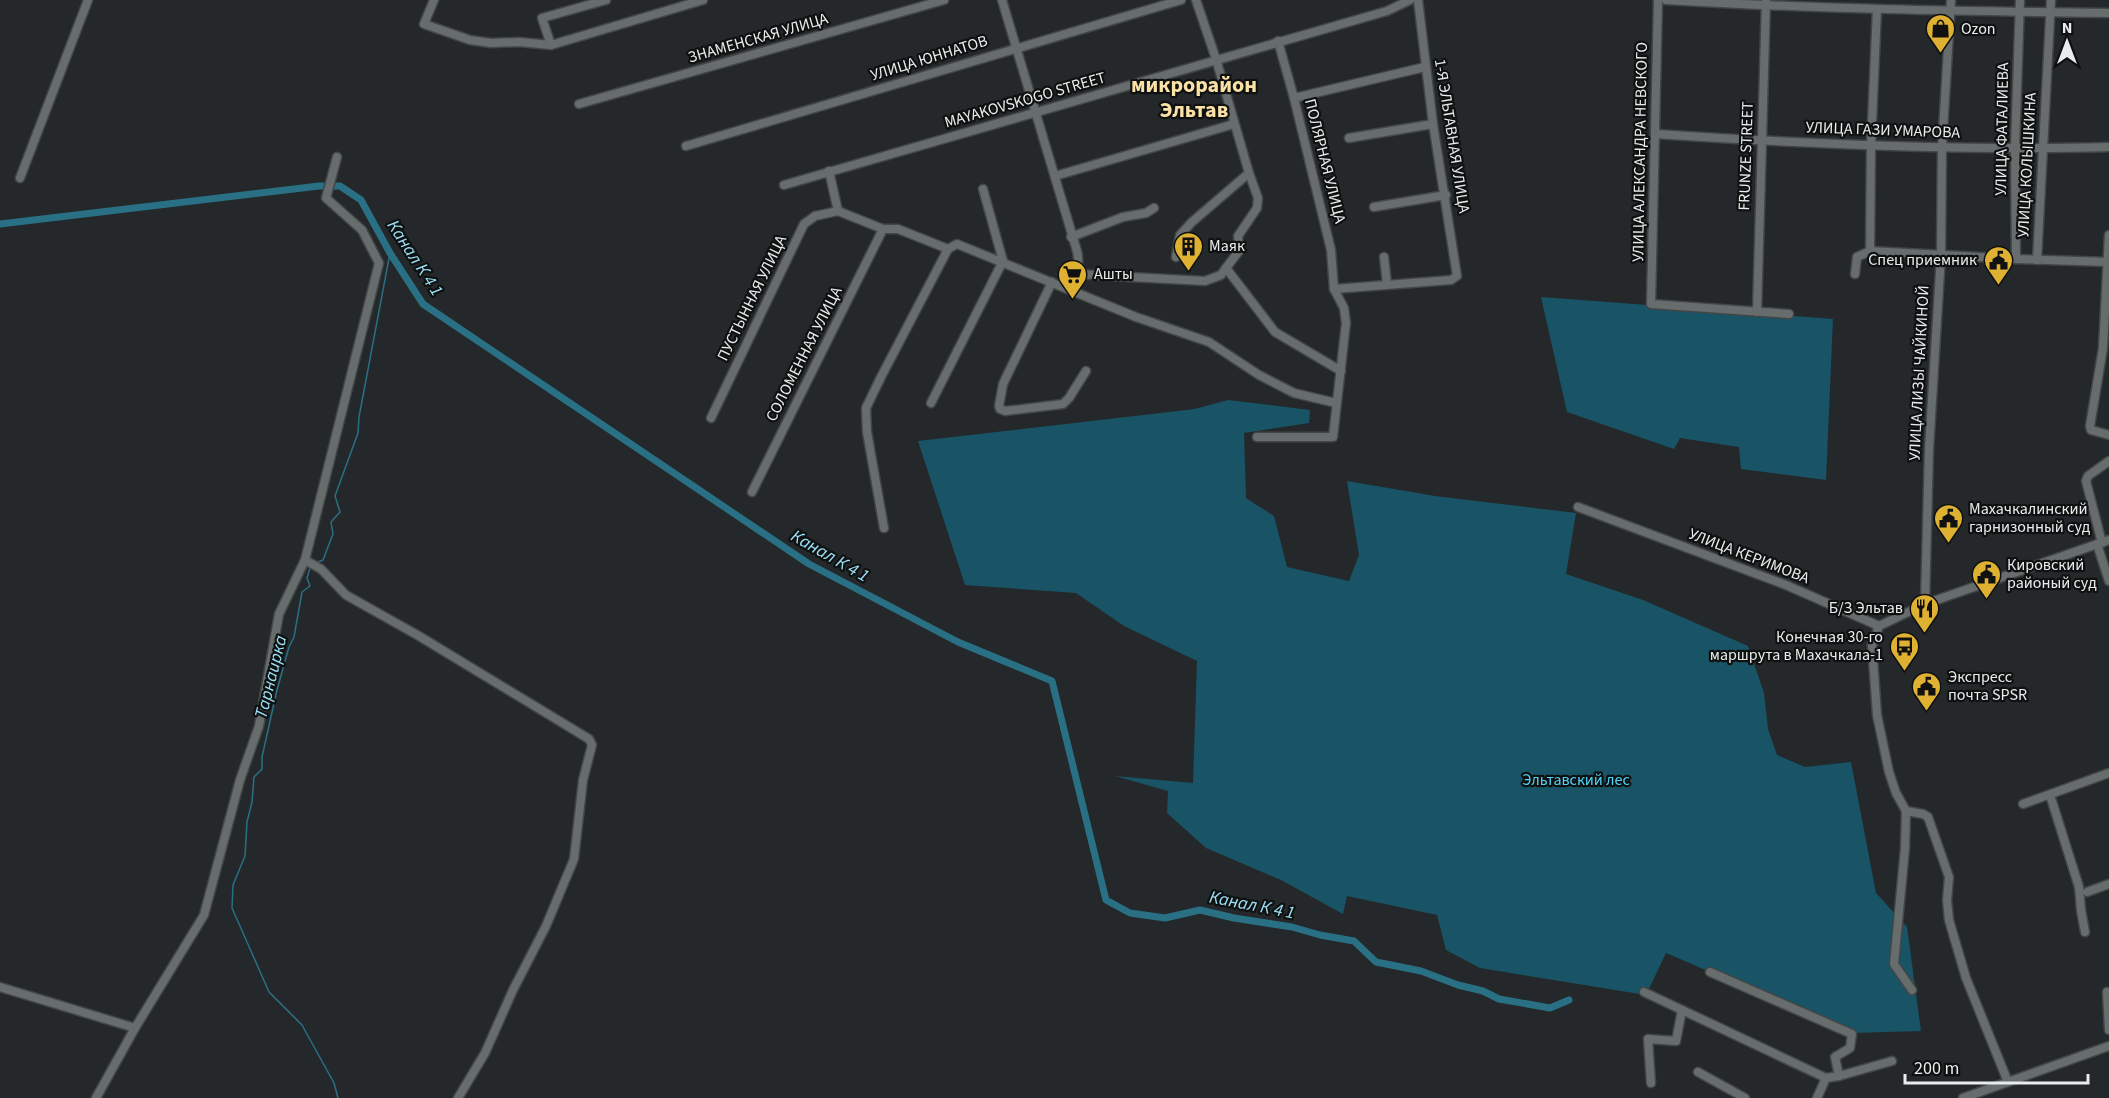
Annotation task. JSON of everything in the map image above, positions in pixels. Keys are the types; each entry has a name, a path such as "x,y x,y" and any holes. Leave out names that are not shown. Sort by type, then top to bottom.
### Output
{"street":[{"path":"20,178 88,0"},
{"path":"434,0 424,24 470,40 551,45 673,4 703,0"},
{"path":"551,45 542,18 606,0"},
{"name":"ЗНАМЕНСКАЯ УЛИЦА","path":"579,104 944,0"},
{"path":"1002,0 1079,261 1075,274 1062,286"},
{"name":"УЛИЦА ЮННАТОВ","path":"686,146 1181,0"},
{"path":"1075,274 1205,281 1221,275 1239,250 1238,236 1257,208 1258,198 1196,0"},
{"name":"MAYAKOVSKOGO STREET","path":"784,185 1387,11 1410,0"},
{"name":"1-Я ЭЛЬТАВНАЯ УЛИЦА","path":"1387,285 1451,280 1458,276 1433,124 1418,0"},
{"name":"УЛИЦА АЛЕКСАНДРА НЕВСКОГО","path":"1658,0 1651,304 1757,312"},
{"path":"1666,0 1951,12 2109,13"},
{"name":"УЛИЦА ЛИЗЫ ЧАЙКИНОЙ","path":"1925,604 1929,449 1941,255 1942,147 1951,0"},
{"name":"УЛИЦА ФАТАЛИЕВА","path":"2016,259 2015,147 2020,0"},
{"name":"УЛИЦА КОЛЫШКИНА","path":"2037,260 2051,0"},
{"name":"FRUNZE STREET","path":"1757,312 1766,3"},
{"path":"1870,251 1871,145 1877,9"},
{"name":"ПОЛЯРНАЯ УЛИЦА","path":"1257,437 1334,437 1346,323 1344,308 1334,290 1331,250 1278,41"},
{"path":"1294,98 1425,67"},
{"path":"1055,176 1234,124"},
{"path":"1349,138 1433,124"},
{"name":"УЛИЦА ГАЗИ УМАРОВА","path":"1656,134 1871,145 2042,149 2109,147"},
{"path":"96,1098 135,1028 204,915 240,780 260,726 279,614 305,560 379,262 362,230 326,198 337,157"},
{"path":"829,171 838,211 883,229 898,229 948,249"},
{"path":"1176,257 1180,235 1249,173"},
{"path":"931,403 1003,261 983,189"},
{"path":"1374,207 1446,195"},
{"path":"1071,237 1123,217 1146,213 1154,208"},
{"name":"ПУСТЫННАЯ УЛИЦА","path":"711,418 804,225 815,216 838,211"},
{"name":"СОЛОМЕННАЯ УЛИЦА","path":"752,492 883,229"},
{"path":"2109,234 2103,348 2090,426 2091,430 2096,433 2109,435"},
{"path":"884,528 867,432 866,408 948,249 957,244 1136,317 1209,342 1259,375 1294,393 1336,403"},
{"path":"1856,274 1857,257 1870,251 2108,262"},
{"path":"1334,290 1387,285 1384,257"},
{"path":"1226,268 1275,332 1341,371"},
{"path":"1052,282 1003,384 1000,409 1005,411 1063,404 1086,371"},
{"path":"1757,312 1788,314"},
{"path":"2109,461 2088,476 2086,481 2103,542 2109,581"},
{"name":"УЛИЦА КЕРИМОВА","path":"1578,507 1786,585 1879,626"},
{"path":"1912,990 1894,964 1905,848 1906,811 1896,793 1889,772 1876,715 1872,645 1879,626 1925,604 2103,542"},
{"path":"305,560 321,569 346,595 420,636 529,702 589,739 592,745 582,787 574,859 546,926 513,990 485,1053 458,1098"},
{"path":"2023,804 2109,773"},
{"path":"2050,795 2079,887 2085,932"},
{"path":"1906,811 1928,817 1949,877 1947,900 1949,920 1966,978 2008,1082"},
{"path":"2087,892 2109,884"},
{"path":"1710,972 1852,1034 1850,1048 1835,1056 1839,1076"},
{"path":"0,987 135,1028"},
{"path":"1644,992 1826,1078 1892,1061"},
{"path":"2107,992 2109,1030"},
{"path":"1651,1083 1648,1039 1676,1041 1682,1010"},
{"path":"1963,1098 2109,1046"},
{"path":"1698,1072 1744,1098"},
{"path":"1817,1098 1826,1078"}],"green space":[{"path":"1541,297 1833,319 1826,480 1741,469 1739,447 1680,438 1674,449 1567,412"},
{"name":"Эльтавский лес","path":"1228,400 1310,410 1309,423 1244,433 1246,498 1274,516 1287,567 1349,581 1359,555 1347,481 1435,496 1576,513 1566,574 1643,600 1748,646 1764,693 1768,729 1777,755 1805,767 1851,762 1876,893 1907,927 1921,1031 1852,1033 1666,953 1646,995 1480,968 1446,950 1437,915 1347,896 1343,914 1281,880 1206,848 1167,813 1168,791 1115,776 1193,783 1197,661 1124,626 1076,593 965,585 918,441 1195,409"}],"waterway":[{"name":"Канал К 4 1","path":"0,224 319,186 340,186 361,200 390,253 423,304 809,564 958,642 1052,681 1106,900 1130,913 1165,918 1200,910 1354,941 1376,962 1421,971 1458,985 1483,991 1499,999 1550,1008 1569,1000"},
{"name":"Тарнаирка","path":"315,563 323,560 333,534 331,522 340,512 335,496 358,433 359,417 390,253"},
{"name":"Тарнаирка","path":"310,568 307,578 310,586 302,592 294,637 277,690 262,757 262,769 254,777 252,802 247,822 245,856 233,885 232,908 269,992 302,1025 334,1083 338,1098"}],"place":[{"name":"Ozon","path":"1940,54"},
{"name":"Маяк","path":"1188,272"},
{"name":"Спец приемник","path":"1998,286"},
{"name":"Ашты","path":"1073,300"},
{"name":"Махачкалинский гарнизонный суд","path":"1948,544"},
{"name":"Кировский районый суд","path":"1986,600"},
{"name":"Б/З Эльтав","path":"1924,634"},
{"name":"Конечная 30-го маршрута в Махачкала-1","path":"1904,672"},
{"name":"Экспресс почта SPSR","path":"1927,712"}],"district":[{"name":"микрорайон Эльтав","path":"1194,98"}]}
